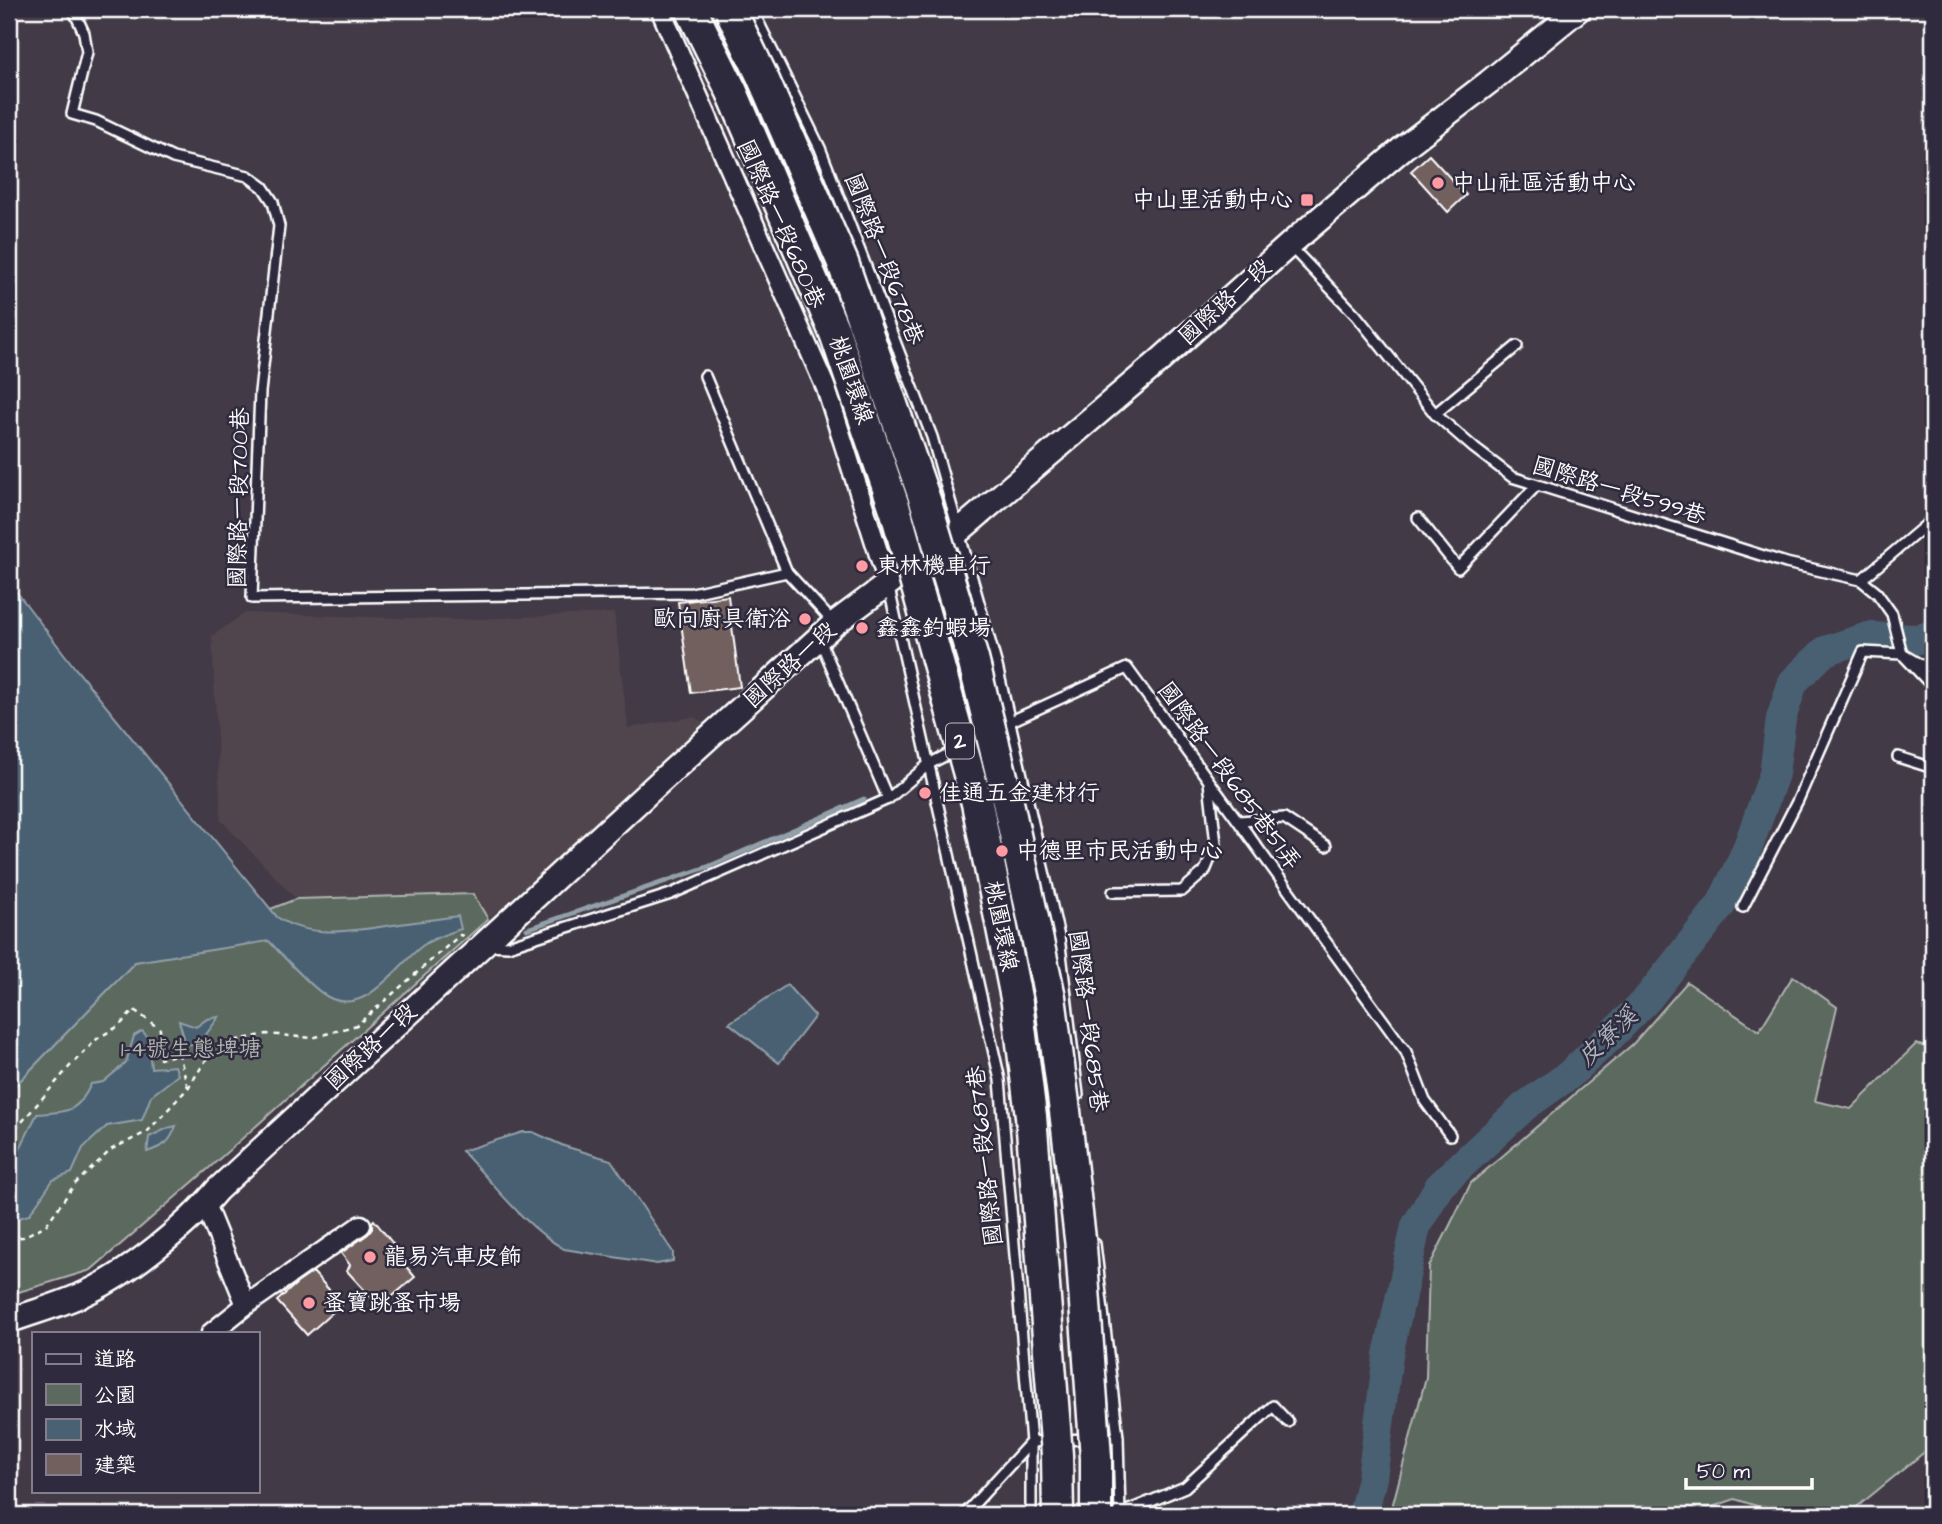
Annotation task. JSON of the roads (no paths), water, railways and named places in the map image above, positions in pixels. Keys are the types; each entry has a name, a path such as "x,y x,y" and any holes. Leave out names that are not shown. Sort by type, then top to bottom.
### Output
{"highway":[{"name":"桃園環線","path":"691,9 732,93 835,333 896,512 977,803 1017,1003 1031,1116 1057,1455 1058,1515"},
{"name":"桃園環線","path":"730,9 843,263 926,503 973,659 1051,997 1082,1260 1096,1458 1112,1515"}],"street":[{"name":"國際路一段680巷","path":"660,9 826,388 888,583"},
{"name":"國際路一段","path":"9,1321 90,1291 152,1250 827,631 959,531 1157,363 1403,148 1578,9"},
{"path":"205,1204 246,1305"},
{"path":"212,1332 246,1305 361,1225"}],"lane":[{"name":"國際路一段700巷","path":"73,9 84,33 88,52 72,114 96,121 173,158 248,176 263,187 273,202 279,226 260,392 252,598 692,593 787,572"},
{"name":"國際路一段678巷","path":"752,9 820,148 932,437 959,531"},
{"name":"國際路一段599巷","path":"1289,245 1356,315 1435,414 1512,477 1786,563 1861,580"},
{"path":"1435,414 1517,346"},
{"path":"705,376 787,572 827,631 888,799"},
{"path":"1418,518 1458,568 1536,486"},
{"path":"1933,519 1861,580 1877,593 1892,614 1902,654 1933,687"},
{"name":"國際路一段685巷","path":"959,531 997,666 1059,937 1078,1099"},
{"name":"國際路一段687巷","path":"888,583 1000,1080 1031,1442 1031,1515"},
{"path":"1743,908 1798,800 1863,652 1902,654 1933,672"},
{"name":"國際路一段685巷51弄","path":"987,734 1127,668 1406,1052 1425,1101 1450,1135"},
{"path":"483,944 508,946 671,894 888,799 929,764 975,740"},
{"path":"1898,757 1933,768"},
{"path":"1113,892 1182,891 1205,871 1216,844 1209,780"},
{"path":"1239,821 1284,818 1326,846"},
{"path":"1094,1234 1118,1437 1112,1515 1185,1487 1273,1406 1288,1422"},
{"path":"964,1515 1031,1442 1118,1437"}],"water":[{"path":"9,582 75,668 277,917 304,929 334,932 458,916 461,929 422,946 380,986 355,1000 342,1001 321,993 269,941 135,962 9,1092"},
{"path":"787,985 815,1016 779,1063 729,1023"},
{"path":"219,1017 198,1045 186,1044 179,1021 196,1027 207,1019"},
{"path":"142,1031 148,1037 151,1068 175,1066 178,1075 151,1096 142,1120 107,1126 83,1148 72,1173 53,1180 29,1215 9,1221 9,1165 13,1163 37,1114 64,1111 76,1106 91,1084 103,1082 126,1063 134,1036"},
{"path":"176,1126 166,1143 147,1152 149,1137"},
{"path":"523,1132 533,1132 564,1146 611,1160 673,1252 673,1261 657,1264 564,1249 535,1228 462,1151"}],"waterway":[{"name":"皮寮溪","path":"1363,1515 1372,1478 1388,1355 1416,1226 1440,1185 1525,1106 1569,1075 1609,1038 1648,998 1721,905 1746,852 1774,774 1781,719 1793,682 1825,651 1868,637 1918,639 1933,635"},
{"path":"527,929 710,866 864,799"}],"place":[{"name":"中山社區活動中心","path":"1438,183"},
{"name":"中山里活動中心","path":"1307,200"},
{"name":"東林機車行","path":"862,566"},
{"name":"歐向廚具衛浴","path":"805,619"},
{"name":"鑫鑫釣蝦場","path":"862,628"},
{"name":"佳通五金建材行","path":"925,793"},
{"name":"中德里市民活動中心","path":"1002,851"},
{"name":"龍易汽車皮飾","path":"370,1257"},
{"name":"蚤寶跳蚤市場","path":"309,1303"}],"park label":[{"name":"1-4號生態埤塘","path":"191,1049"}]}
